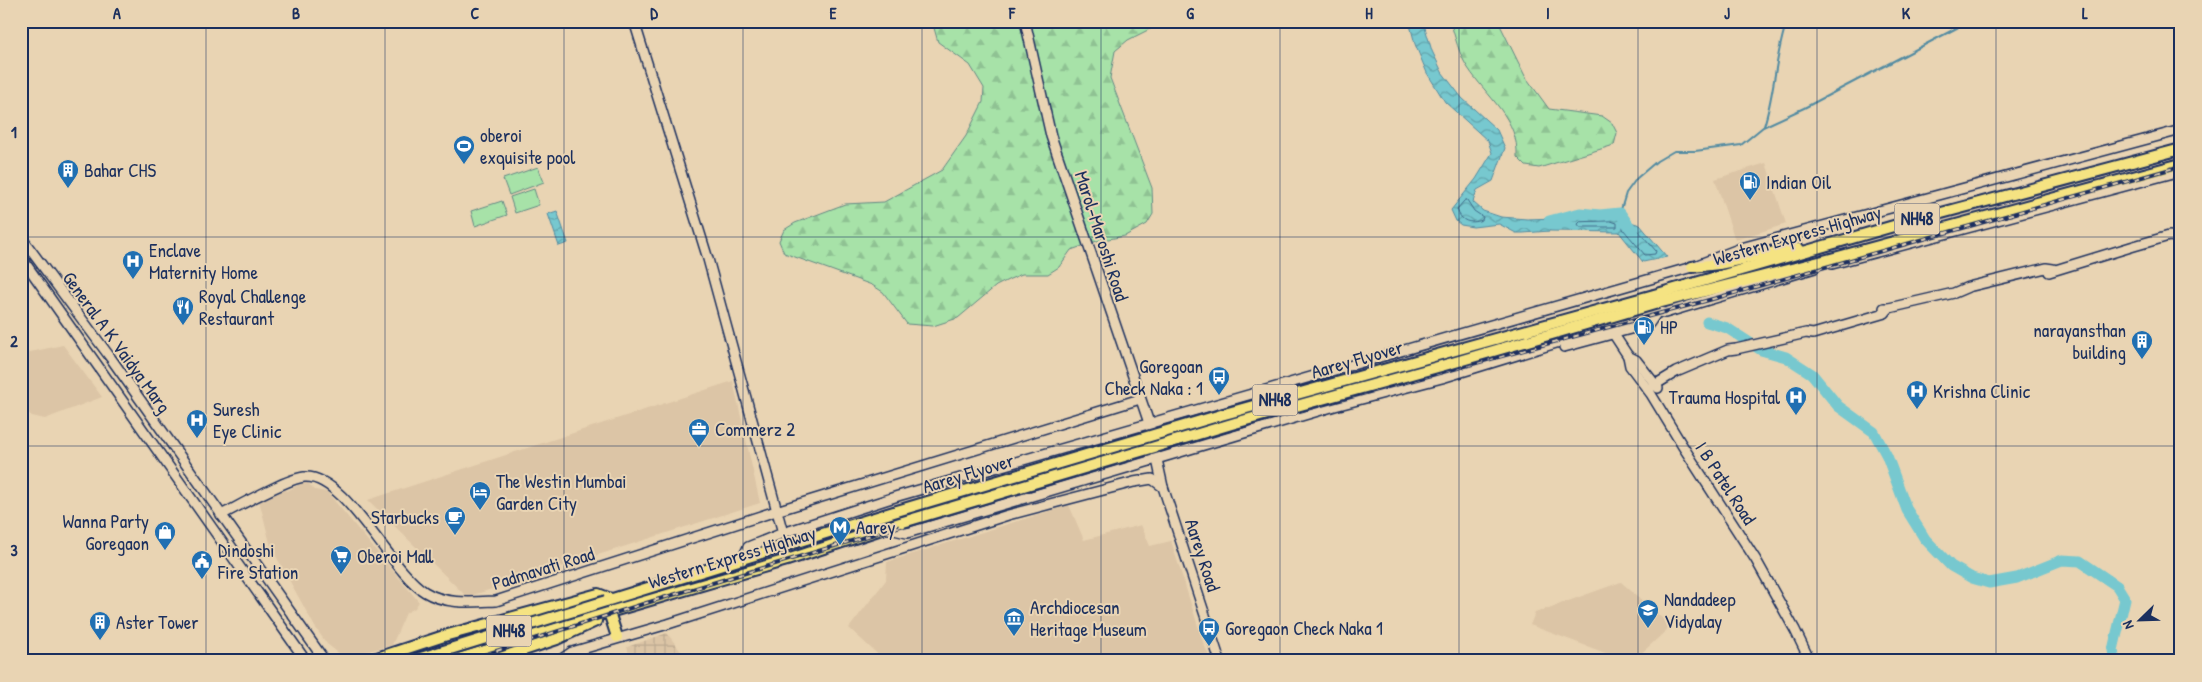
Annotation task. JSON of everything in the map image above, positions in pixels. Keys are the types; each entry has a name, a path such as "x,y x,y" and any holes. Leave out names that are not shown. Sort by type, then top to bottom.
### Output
{"highway":[{"name":"Western Express Highway","path":"1656,303 1806,251 2181,148"},
{"name":"Western Express Highway","path":"1656,303 1874,247 2181,164"},
{"path":"1692,267 1719,264 1793,248 1806,251"},
{"name":"Aarey Flyover","path":"897,511 1221,415 1656,303"},
{"name":"Aarey Flyover","path":"903,522 1235,423 1452,363 1656,303"},
{"name":"Western Express Highway","path":"609,600 897,511"},
{"name":"Western Express Highway","path":"604,614 787,560 903,522"},
{"path":"368,661 417,645 598,594 609,600"},
{"name":"NH48","path":"411,661 609,600"},
{"path":"491,661 594,623 604,614 617,637"},
{"name":"NH48","path":"452,661 604,614"},
{"path":"417,645 422,661"}],"main road":[{"path":"634,21 708,259 783,533"},
{"name":"Marol-Maroshi Road","path":"1025,21 1051,136 1148,423 1157,459"},
{"path":"742,560 748,547 783,533 898,496 1692,267 1741,248 2181,130"},
{"path":"884,528 906,533 1335,406 1611,331 1656,303 1665,312 1810,269 2181,171"},
{"path":"1653,389 1740,349 1806,333 1811,329 1848,317 1964,290 1968,287 1996,283 2046,268 2053,269 2169,236 2181,229"},
{"path":"2169,236 2176,237 2181,235"},
{"name":"General A K Vaidya Marg","path":"21,237 102,347 325,661"},
{"name":"General A K Vaidya Marg","path":"21,257 306,661"},
{"name":"I B Patel Road","path":"1611,331 1628,356 1630,366 1653,389 1682,445 1756,560 1810,661"},
{"path":"1326,373 1335,406"},
{"name":"Padmavati Road","path":"221,516 265,492 303,477 324,481 342,496 408,577 425,592 445,600 468,603 496,602 776,511 1140,399"},
{"name":"Aarey Road","path":"1157,459 1163,487 1220,661"},
{"path":"1110,474 1134,482"},
{"path":"559,661 572,652 617,637 668,624 1008,515 1134,482 1152,479 1163,487"}],"shaded area":[{"name":"Indian Oil","path":"1766,163 1786,224 1735,240 1715,179"},
{"path":"63,345 102,397 45,419 32,416 21,407 21,354"},
{"path":"733,381 760,503 467,597 368,500"},
{"name":"Oberoi Mall","path":"306,481 315,490 327,492 419,602 415,608 406,613 392,645 350,656 341,655 327,644 315,627 271,547 259,500 283,484 287,491"},
{"path":"1069,505 1084,540 1141,525 1150,546 1171,541 1203,642 1211,661 885,661 849,628 886,580 887,562"},
{"path":"1621,582 1671,626 1633,661 1627,661 1530,625 1535,613"},
{"path":"667,633 688,661 631,661 627,647"}],"green space":[{"path":"932,21 1166,21 1128,40 1115,51 1110,78 1152,188 1153,214 1147,224 1125,236 1097,241 1071,250 1059,267 1048,274 1022,274 1010,279 996,286 958,318 933,326 907,324 883,292 872,285 784,253 779,241 784,230 795,223 845,204 884,202 942,170 966,136 983,102 984,88 970,65 938,42"},
{"path":"1450,21 1498,21 1525,76 1549,109 1602,116 1612,123 1617,133 1614,145 1539,168 1526,166 1517,157 1513,131 1507,120 1465,63"},
{"path":"538,167 544,182 509,195 503,179"},
{"path":"534,189 539,205 515,213 510,197"},
{"path":"502,201 507,215 475,226 471,211"}],"water":[{"path":"1409,21 1423,21 1432,51 1442,72 1462,98 1497,130 1505,148 1493,181 1477,190 1473,202 1483,211 1501,217 1527,219 1612,216 1640,225 1667,257 1643,262 1619,232 1550,231 1516,233 1499,224 1473,227 1461,225 1456,221 1451,210 1476,179 1492,153 1488,141 1445,102 1427,73 1415,44"},
{"path":"557,211 568,243 559,246 548,214"}],"waterway":[{"path":"1764,126 1787,21"},
{"path":"1620,213 1626,193 1637,178 1657,161 1674,151 1695,151 1741,145 1763,127 1804,108 1970,21"},
{"path":"1549,221 1580,213 1600,215 1620,213 1634,233"},
{"path":"1707,322 1727,328 1761,350 1786,357 1812,374 1838,406 1874,432 1887,456 1907,510 1925,539 1951,566 1972,578 1989,583 2017,578 2062,560 2080,561 2117,586 2125,599 2113,650 2115,661"}],"railway":[{"path":"465,661 643,604 1119,460 1720,297 2181,166"}],"place":[{"name":"oberoi exquisite pool","path":"464,165"},
{"name":"Bahar CHS","path":"68,189"},
{"name":"Indian Oil","path":"1750,201"},
{"name":"Enclave Maternity Home","path":"133,280"},
{"name":"Royal Challenge Restaurant","path":"183,326"},
{"name":"HP","path":"1644,346"},
{"name":"narayansthan building","path":"2142,360"},
{"name":"Goregoan Check Naka : 1","path":"1219,396"},
{"name":"Krishna Clinic","path":"1917,410"},
{"name":"Trauma Hospital","path":"1796,416"},
{"name":"Suresh Eye Clinic","path":"197,439"},
{"name":"Commerz 2","path":"699,448"},
{"name":"The Westin Mumbai Garden City","path":"480,511"},
{"name":"Starbucks","path":"455,536"},
{"name":"Aarey","path":"840,546"},
{"name":"Wanna Party Goregaon","path":"165,551"},
{"name":"Oberoi Mall","path":"341,575"},
{"name":"Dindoshi Fire Station","path":"202,580"},
{"name":"Nandadeep Vidyalay","path":"1648,629"},
{"name":"Archdiocesan Heritage Museum","path":"1014,637"},
{"name":"Aster Tower","path":"100,641"},
{"name":"Goregaon Check Naka 1","path":"1209,647"}]}
